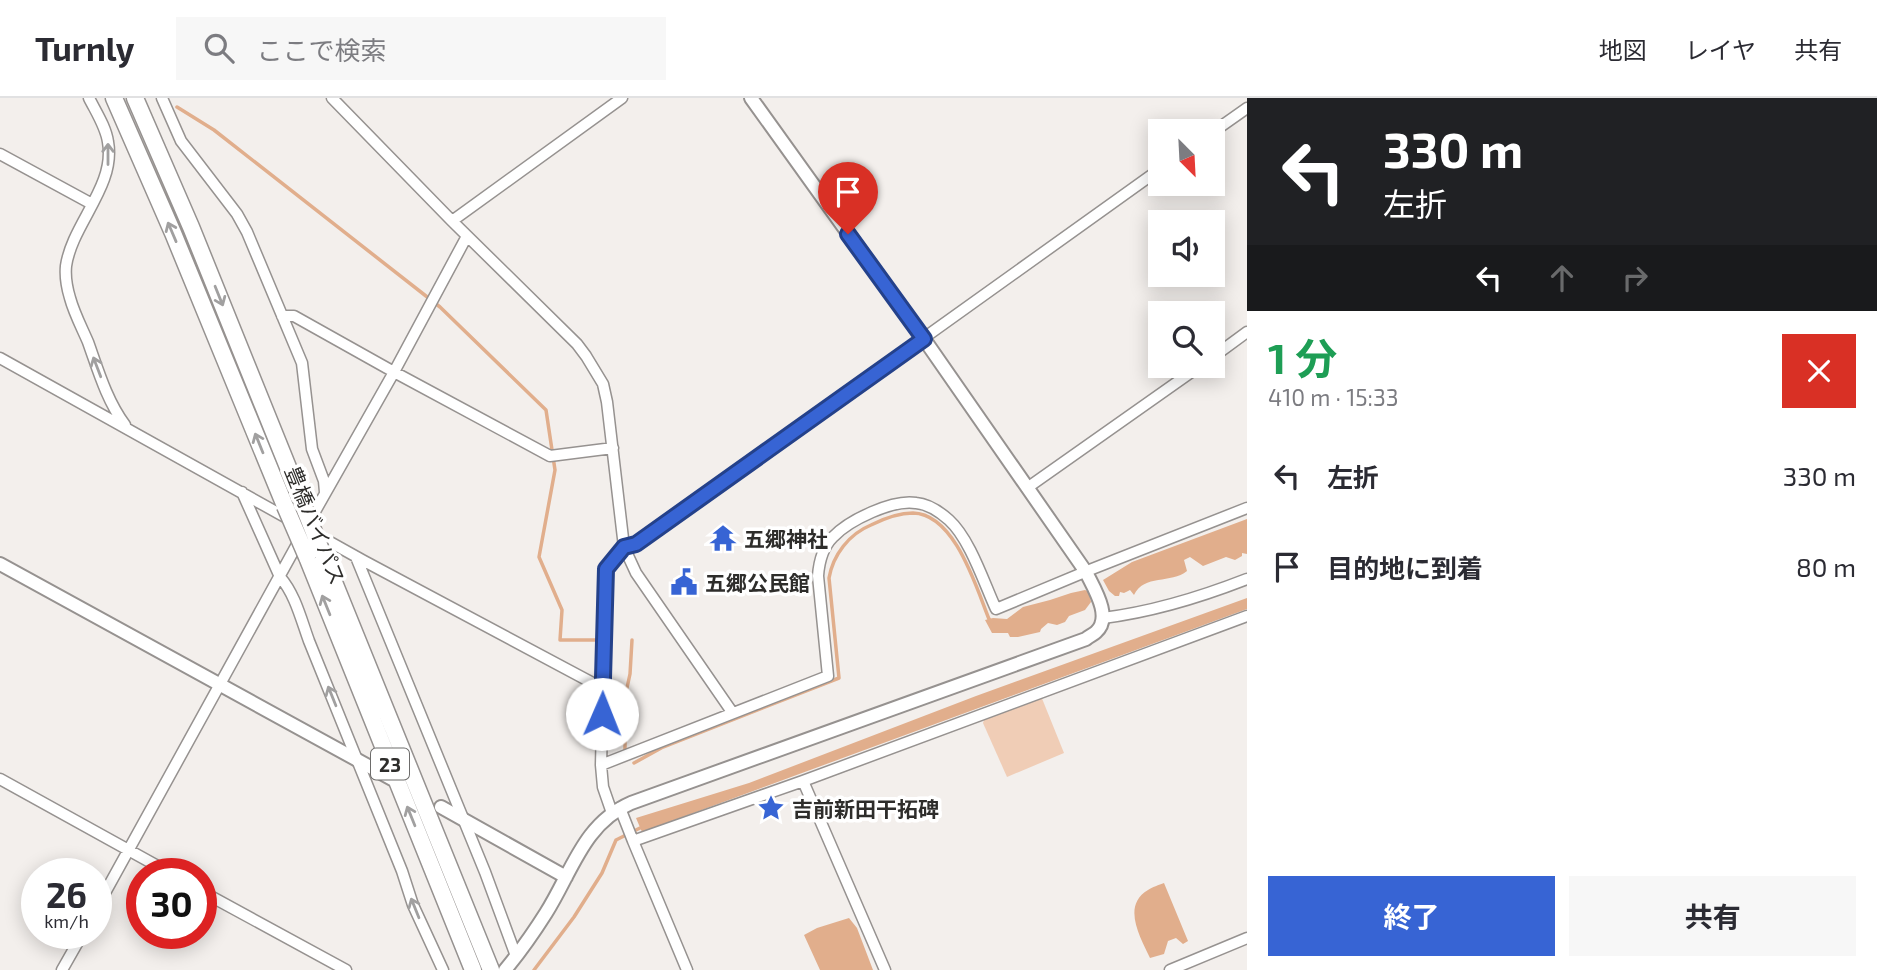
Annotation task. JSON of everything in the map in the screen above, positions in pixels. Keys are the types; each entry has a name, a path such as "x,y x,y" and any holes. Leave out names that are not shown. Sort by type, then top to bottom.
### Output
{"highway":[{"name":"豊橋バイパス","path":"114,98 173,233 285,506 315,556 500,969"},
{"name":"豊橋バイパス","path":"135,98 191,227 300,497 315,556 473,970"}],"street":[{"path":"89,98 108,141 109,163 106,177 71,248 66,281 70,299 117,415 127,428"},
{"path":"162,98 181,141 242,223 302,363 312,449 324,481 325,492"},
{"path":"332,98 586,356 603,384 624,547 636,573 732,712"},
{"path":"452,221 622,98"},
{"path":"500,969 516,956 546,913 596,827 616,810 1086,639 1101,626 1100,603 1086,572 924,339 751,98"},
{"path":"1225,124 1247,108"},
{"path":"0,154 92,204"},
{"path":"687,970 633,839 603,787 602,688 606,569 624,547 636,544 1148,178"},
{"path":"112,880 467,236"},
{"path":"282,316 294,316 394,372 554,455 613,448"},
{"path":"1225,348 1247,332"},
{"path":"0,358 355,556 602,688"},
{"path":"1027,488 1183,378"},
{"path":"242,492 280,577 292,595 402,871 413,905 443,970"},
{"path":"601,765 828,676 819,563 831,538 882,509 901,503 916,503 936,510 949,520 967,546 996,609 1247,509"},
{"path":"355,556 464,820 516,956"},
{"path":"0,564 392,779"},
{"path":"1102,618 1123,616 1194,598 1247,579"},
{"path":"633,839 803,781 1247,616"},
{"path":"0,779 143,858"},
{"path":"803,781 885,970"},
{"path":"440,807 566,877"},
{"path":"217,900 346,970"},
{"path":"1170,970 1247,938"},
{"path":"62,970 74,949"}],"shaded area":[{"path":"1247,519 1247,554 1242,553 1242,556 1235,560 1226,557 1203,566 1190,557 1184,560 1187,571 1144,584 1134,595 1130,590 1115,596 1103,580 1132,562"},
{"path":"1085,590 1089,592 1091,602 1085,610 1069,616 1065,622 1057,625 1048,623 1040,632 1010,637 1008,633 992,633 985,620 1007,619 1023,607"},
{"path":"1247,598 1247,609 642,832 636,818 749,783 976,696"},
{"path":"1041,696 1064,753 1007,777 983,723 985,717"},
{"path":"1164,883 1188,941 1183,944 1176,938 1168,941 1164,954 1150,958 1138,932 1134,913 1140,897"},
{"path":"849,918 857,928 873,970 820,970 804,935"}],"waterway":[{"path":"177,107 214,130 440,307 546,410 555,470 539,557 562,610 560,640 599,640"},
{"path":"634,763 663,747 839,678 829,578 831,569 838,553 849,540 863,529 881,521 913,513 928,517 941,525 962,554 992,622"},
{"path":"625,750 625,697 630,674 632,640"},
{"path":"534,970 574,917 602,873 616,840 640,828"}],"place":[{"name":"五郷神社","path":"723,538"},
{"name":"五郷公民館","path":"684,582"},
{"name":"吉前新田干拓碑","path":"771,808"}],"route":[{"path":"602,714 606,569 624,547 636,544 924,339 848,234"}]}
